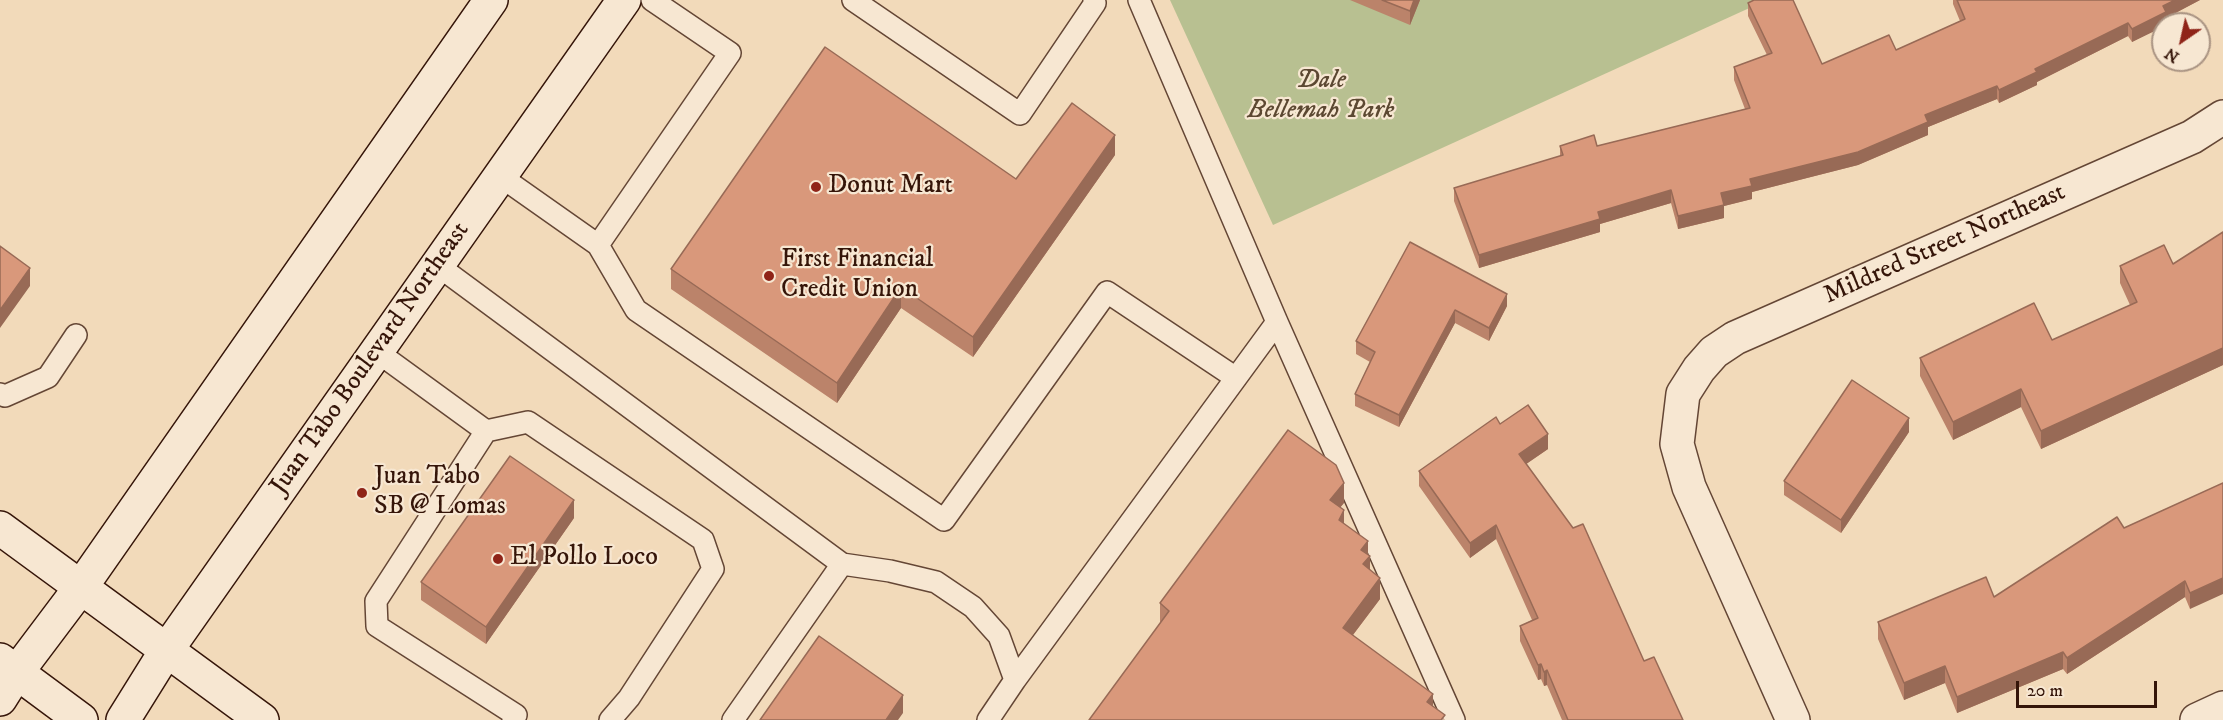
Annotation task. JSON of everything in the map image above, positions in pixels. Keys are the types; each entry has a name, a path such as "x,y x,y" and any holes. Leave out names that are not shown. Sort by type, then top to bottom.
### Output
{"main road":[{"path":"81,720 6,677 81,586 491,0"},
{"name":"Juan Tabo Boulevard Northeast","path":"123,720 166,651 624,0"},
{"name":"Mildred Street Northeast","path":"1793,720 1689,486 1677,444 1683,394 1698,369 1714,352 1735,338 2192,137 2223,117"},
{"path":"0,528 262,720"},
{"path":"2197,720 2223,708"}],"lane":[{"path":"598,245 730,53 652,0"},
{"path":"853,0 1020,114 1094,1"},
{"path":"1139,0 1277,322 1454,720"},
{"path":"500,176 598,245 636,310 944,520 1107,292 1236,378"},
{"path":"437,265 842,564 890,571 936,582 973,607 999,636 1015,680"},
{"path":"988,720 1277,322"},
{"path":"0,394 5,396 48,377 76,335"},
{"path":"376,351 486,431"},
{"path":"513,720 516,715 377,626 376,601 486,431 528,422 703,540 713,569 629,698 610,720"},
{"path":"733,720 842,564"}],"green space":[{"name":"Dale Bellemah Park","path":"1170,0 1767,0 1273,225"}],"building":[{"path":"1382,0 1414,0 1410,11"},
{"path":"1754,0 1793,0 1822,64 1889,35 1896,50 1965,19 1957,0 2175,0 2163,6 2166,12 2151,12 2151,20 2132,29 2128,23 2035,69 2037,72 1999,90 1997,86 1925,115 1928,122 1858,152 1750,179 1752,186 1721,193 1724,205 1678,216 1671,190 1598,212 1600,219 1479,255 1454,188 1563,155 1560,146 1594,135 1597,146 1750,108 1734,67 1772,53 1748,3"},
{"path":"825,47 1016,179 1072,103 1115,135 973,337 901,287 837,383 671,269"},
{"path":"2223,232 2223,348 2041,431 2021,389 1953,422 1920,358 2034,303 2052,340 2137,302 2120,266 2164,245 2173,264"},
{"path":"1410,242 1507,294 1489,328 1455,310 1399,415 1355,394 1375,352 1356,341"},
{"path":"0,246 30,268 0,310"},
{"path":"1852,380 1909,418 1841,520 1784,481"},
{"path":"1528,405 1548,434 1519,454 1573,528 1583,524 1644,661 1654,657 1683,720 1568,720 1547,670 1544,672 1541,664 1538,665 1520,626 1538,618 1496,525 1470,543 1419,471 1496,417 1500,424"},
{"path":"1288,430 1336,465 1344,483 1330,500 1344,510 1339,520 1368,541 1361,550 1370,556 1363,564 1380,578 1343,628 1433,694 1427,702 1445,715 1441,720 1089,720 1169,611 1160,603"},
{"name":"El Pollo Loco","path":"510,456 574,500 486,627 421,582"},
{"path":"2223,483 2223,578 2190,593 2185,581 2067,658 2063,652 1957,697 1945,666 1904,683 1878,622 1986,577 1994,597 2117,517 2124,528"},
{"path":"819,636 903,695 886,720 760,720"}],"place":[{"name":"Donut Mart","path":"816,187"},
{"name":"First Financial Credit Union","path":"769,276"},
{"name":"Juan Tabo SB @ Lomas","path":"362,493"},
{"name":"El Pollo Loco","path":"498,559"}]}
